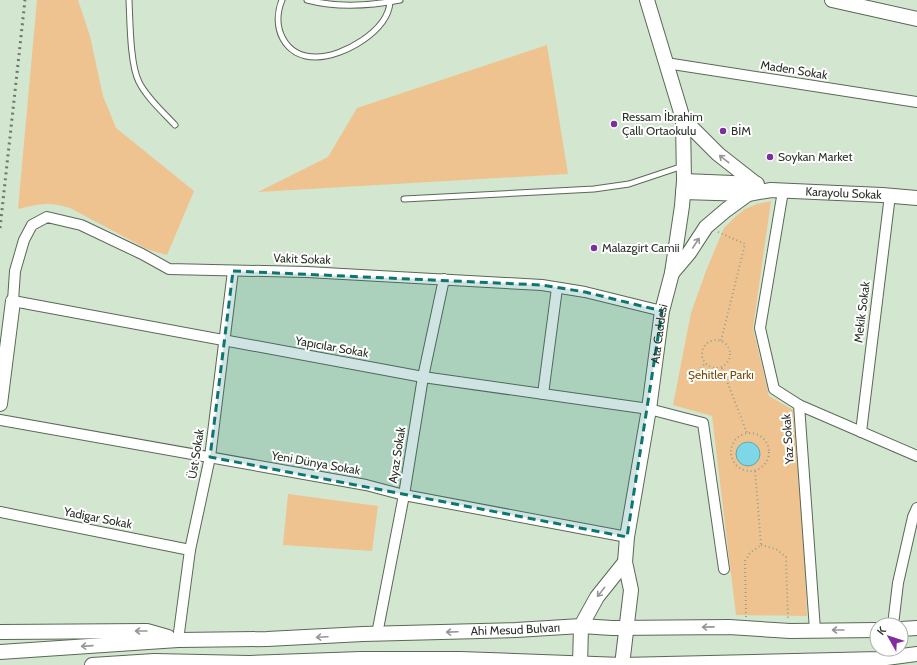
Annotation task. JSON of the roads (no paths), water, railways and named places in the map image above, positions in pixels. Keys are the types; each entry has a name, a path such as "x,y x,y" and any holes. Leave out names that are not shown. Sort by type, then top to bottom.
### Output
{"main road":[{"path":"647,0 681,113 752,189 706,227 689,253 672,274"},
{"path":"832,0 884,6 917,20"},
{"name":"Ata Caddesi","path":"622,665 631,590 625,562 627,537 662,311 672,274 682,206 684,166 681,113"},
{"name":"Karayolu Sokak","path":"683,187 890,195 917,198"},
{"path":"0,404 13,301"},
{"path":"580,664 581,626 597,597 625,562"},
{"name":"Ahi Mesud Bulvarı","path":"0,652 178,640 267,639 516,630 581,626 627,628 869,630"},
{"path":"0,632 147,631 178,640"},
{"path":"0,642 21,632"},
{"path":"92,665 154,661 249,663 460,659 622,665 816,663 879,662 917,654"},
{"path":"232,665 249,663"}],"street":[{"name":"Maden Sokak","path":"666,63 917,102"},
{"name":"Yaz Sokak","path":"777,190 760,328 774,389 798,405 815,630"},
{"name":"Mekik Sokak","path":"861,432 890,195"},
{"name":"Vakit Sokak","path":"13,301 15,271 24,240 32,224 47,217 81,225 142,254 169,269 307,272 542,285 585,292 662,311"},
{"name":"Üst Sokak","path":"178,640 190,550 210,457 223,341 233,271"},
{"name":"Ayaz Sokak","path":"377,634 404,495 423,377 444,279"},
{"path":"543,394 557,288"},
{"name":"Yapıcılar Sokak","path":"13,301 423,377 648,409 703,423 724,569"},
{"path":"798,405 917,456"},
{"name":"Yeni Dünya Sokak","path":"0,420 366,485 404,495 627,537"},
{"path":"894,617 898,583 913,517 917,508"},
{"name":"Yadigar Sokak","path":"0,512 190,550"}],"lane":[{"path":"129,0 133,58 138,82 175,125"},
{"path":"282,0 278,10 277,21 280,34 288,45 300,53 315,57 346,49 361,41 385,19 390,8 390,2"},
{"path":"307,0 322,4 351,3 373,5 400,0"},
{"path":"404,199 594,189 629,184 684,166"}],"water":[{"path":"748,442 756,446 760,454 756,462 748,466 740,462 736,454 740,446"}],"railway":[{"path":"0,228 25,0"}],"place":[{"name":"Ressam İbrahim Çallı Ortaokulu","path":"614,124"},
{"name":"BİM","path":"723,131"},
{"name":"Soykan Market","path":"770,157"},
{"name":"Malazgirt Camii","path":"594,248"}],"park label":[{"name":"Şehitler Parkı","path":"721,375"}]}
